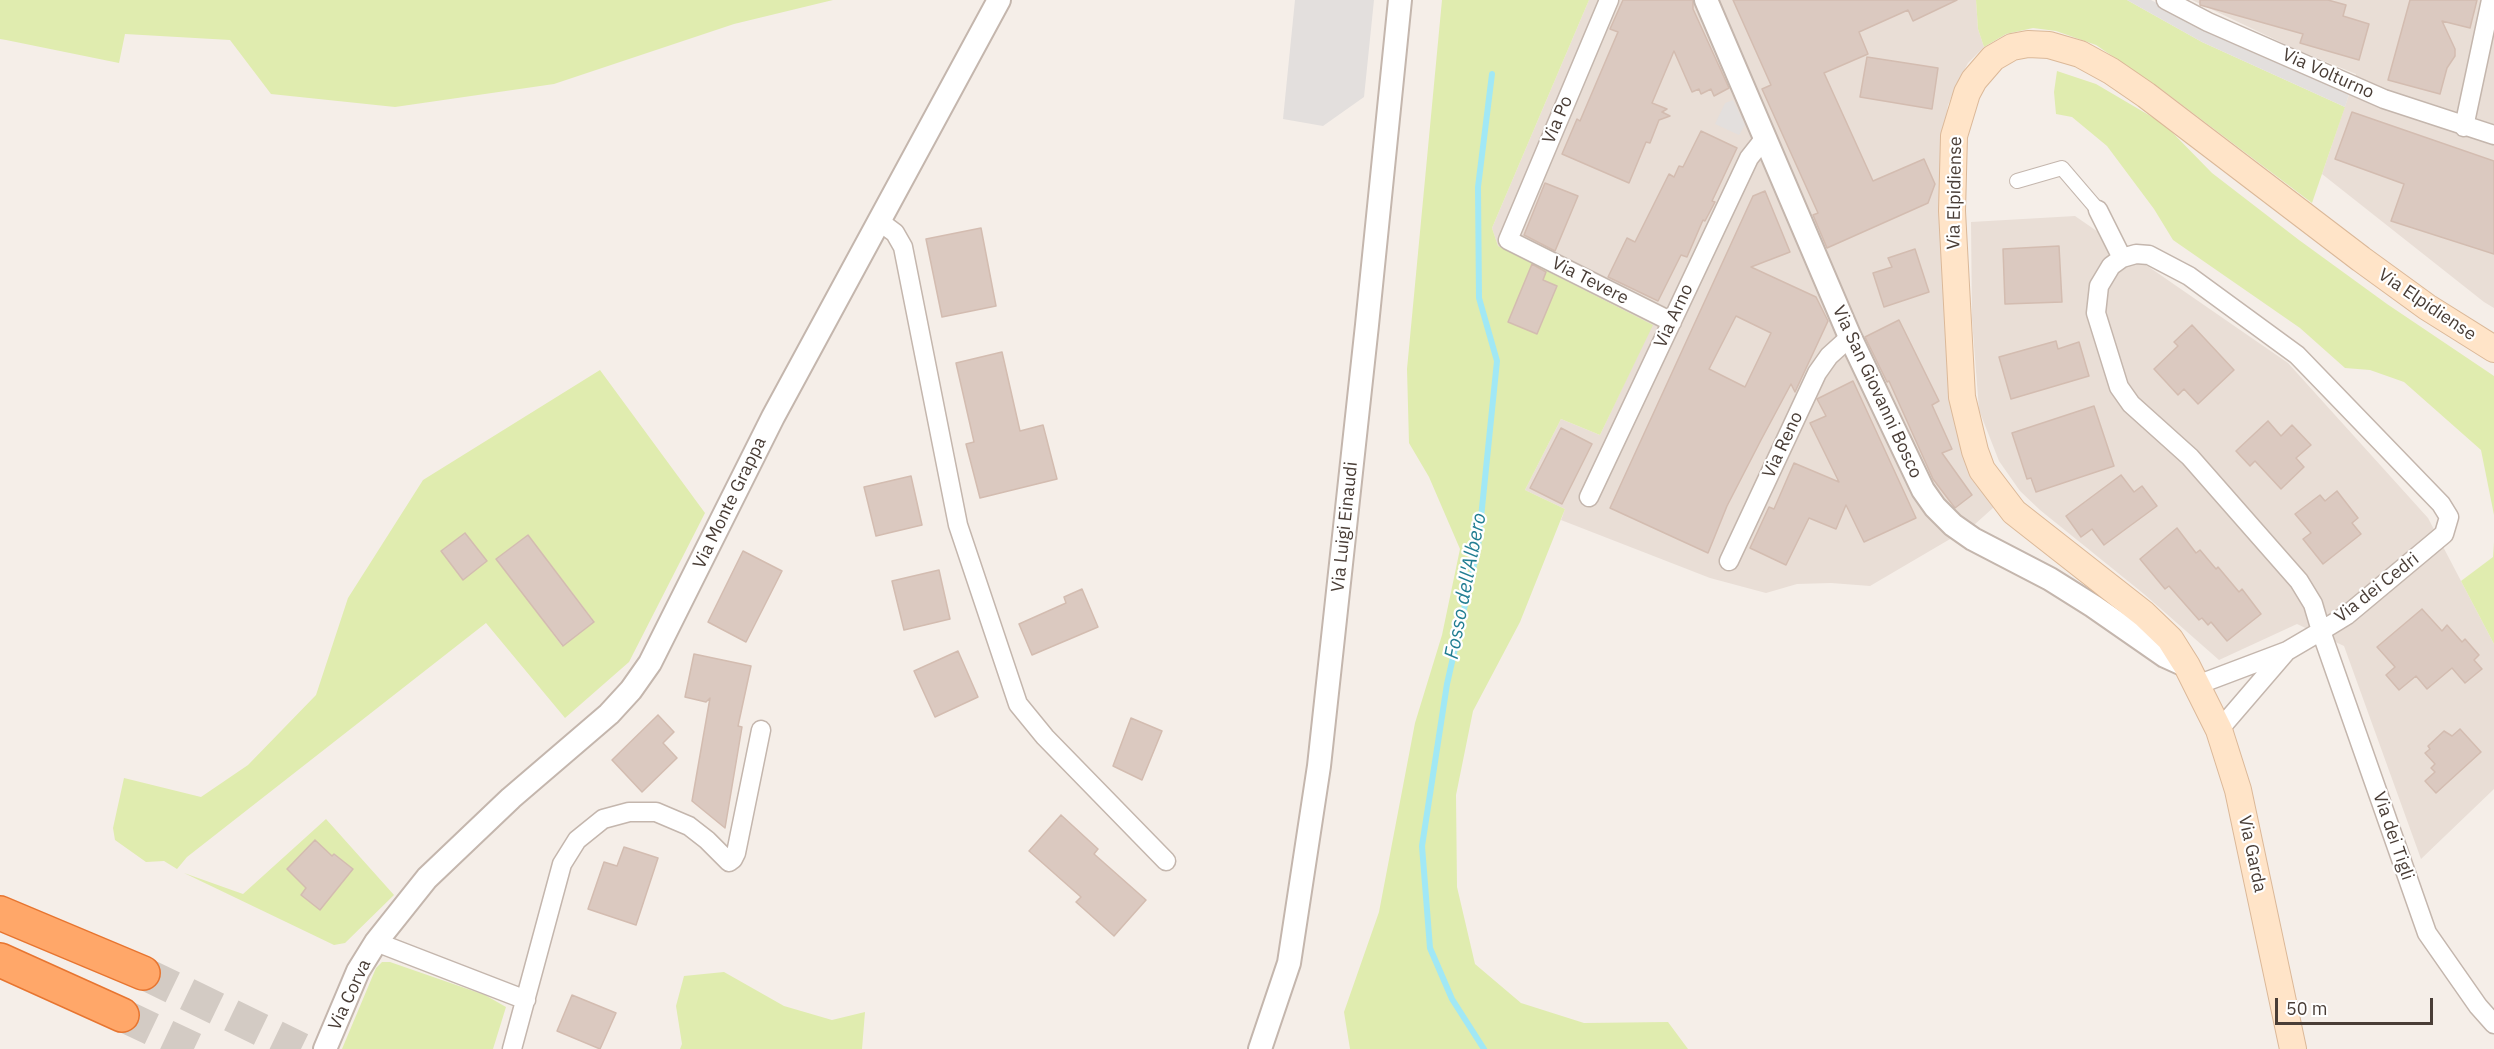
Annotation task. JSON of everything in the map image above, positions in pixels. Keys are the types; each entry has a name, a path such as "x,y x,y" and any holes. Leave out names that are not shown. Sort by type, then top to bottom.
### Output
{"highway":[{"path":"0,913 143,973"},
{"path":"0,960 122,1014"}],"main road":[{"name":"Via Elpidiense","path":"2192,675 2170,639 2144,614 2014,512 1988,479 1975,451 1962,397 1952,168 1954,136 1960,112 1974,80 1993,58 2012,47 2028,44 2049,45 2067,49 2111,71 2146,95 2361,259 2427,306 2494,349"},
{"name":"Via Garda","path":"2192,675 2219,730 2238,790 2293,1049"}],"street":[{"name":"Via Monte Grappa","path":"376,942 427,878 511,798 609,714 631,690 650,663 773,417 999,0"},
{"name":"Via Luigi Einaudi","path":"1260,1049 1289,963 1319,766 1400,0"},
{"name":"Via Po","path":"1508,240 1609,0"},
{"name":"Via San Giovanni Bosco","path":"1706,0 1850,337 1923,490 1935,507 1953,525 1987,548 2050,579 2192,675"},
{"name":"Via Volturno","path":"2166,0 2208,22 2384,99 2494,135"},
{"path":"2464,127 2491,0"},
{"name":"Via Arno","path":"1589,497 1749,158 1764,139"},
{"path":"2017,181 2062,168 2098,210 2122,258"},
{"path":"879,221 895,233 903,247 958,525 1018,704 1046,737 1166,861"},
{"name":"Via Tevere","path":"1508,240 1672,322"},
{"name":"Via dei Cedri","path":"2136,254 2149,255 2189,276 2297,355 2441,504 2449,517 2444,534 2347,615 2321,631 2313,604 2299,581 2190,457 2131,404 2119,387 2096,313 2099,286 2111,266 2122,258 2136,254"},
{"name":"Via Reno","path":"1729,561 1817,373 1829,356 1850,337"},
{"path":"2192,675 2287,651 2321,631"},
{"name":"Via dei Tigli","path":"2321,631 2427,933 2478,1006 2494,1024"},
{"path":"2219,730 2287,651"},
{"path":"512,1049 562,864 577,840 603,819 629,812 656,812 689,826 729,862 736,853 761,730"},
{"path":"376,942 526,1000"},
{"name":"Via Corva","path":"325,1049 358,971 376,942"}],"shaded area":[{"path":"1295,0 1374,0 1364,97 1323,126 1283,119"},
{"path":"1589,0 1976,0 1978,29 1984,47 1968,63 1959,80 1948,105 1944,130 1952,402 1970,477 1994,507 1974,525 1870,586 1831,583 1797,584 1766,593 1710,578 1561,520 1565,509 1525,490 1561,419 1600,435 1652,325 1498,246 1492,228"},
{"path":"2127,0 2151,0 2211,32 2350,91 2345,107 2202,42"},
{"path":"2192,0 2494,0 2494,308 2322,174 2356,74 2295,49"},
{"path":"1733,100 1745,125 1739,135 1715,124 1725,103"},
{"path":"2075,216 2288,363 2428,518 2494,644 2494,789 2421,859 2344,646 2297,624 2219,660 2144,594 2040,510 2020,491 1999,461 1979,410 1972,319 1971,222"}],"green space":[{"path":"0,0 833,0 734,24 554,84 395,107 271,94 230,40 125,34 119,63 0,39"},
{"path":"1442,0 1589,0 1492,228 1498,246 1653,325 1600,435 1561,419 1525,490 1565,509 1520,622 1473,711 1456,795 1457,887 1475,964 1521,1003 1584,1023 1668,1022 1688,1049 1350,1049 1344,1012 1379,912 1415,723 1442,635 1460,549 1429,477 1409,443 1407,369"},
{"path":"1976,0 2127,0 2202,42 2345,107 2312,203 2161,89 2096,45 2056,31 2033,28 2006,34 1984,47 1978,29"},
{"path":"2057,71 2096,84 2164,124 2212,173 2299,240 2387,304 2494,376 2494,515 2481,450 2404,382 2370,370 2345,368 2300,328 2173,240 2154,209 2107,146 2072,117 2056,114 2054,92"},
{"path":"600,370 705,513 629,662 565,718 486,623 187,857 177,869 164,861 146,862 115,840 113,828 124,778 201,797 248,765 316,695 348,598 423,480","holes":["465,533 487,561 463,580 441,551","528,535 594,621 562,646 497,559"]},
{"path":"2494,542 2494,644 2461,581 2493,557"},
{"path":"326,819 394,895 345,943 334,945 184,873 243,894"},
{"path":"382,962 390,962 485,995 506,1007 493,1049 342,1049 376,968"},
{"path":"724,972 784,1006 832,1020 865,1012 862,1049 680,1049 682,1044 676,1006 684,976"}],"building":[{"path":"1623,0 1693,0 1693,9 1729,88 1714,96 1711,89 1701,94 1699,89 1692,92 1674,51 1652,103 1667,109 1662,112 1670,116 1659,120 1650,143 1646,142 1629,183 1562,154 1577,119 1580,121 1618,32 1610,29"},
{"path":"1733,0 1957,0 1913,21 1908,10 1859,32 1868,54 1824,73 1873,181 1924,159 1935,184 1928,203 1827,248 1813,215 1818,213 1762,89 1771,85"},
{"path":"2200,0 2328,0 2346,5 2343,16 2369,24 2359,60 2300,43 2303,34 2200,5"},
{"path":"2410,0 2477,0 2470,28 2442,21 2455,49 2455,56 2447,68 2440,94 2388,80"},
{"path":"1867,57 1938,68 1932,109 1860,97"},
{"path":"2352,112 2494,161 2494,254 2391,221 2404,184 2335,159"},
{"path":"1701,131 1737,148 1712,201 1715,202 1705,221 1703,220 1687,257 1681,255 1658,301 1608,277 1627,238 1635,242 1669,174 1674,177 1679,166 1683,167"},
{"path":"1545,183 1578,196 1555,251 1524,235"},
{"path":"1765,191 1790,252 1751,267 1816,297 1828,321 1795,392 1791,384 1761,440 1727,506 1708,553 1610,508 1753,196","holes":["1736,316 1771,333 1745,387 1709,369"]},
{"path":"981,228 996,306 942,317 926,239"},
{"path":"2059,246 2062,302 2005,304 2003,249"},
{"path":"1915,249 1929,292 1884,307 1873,273 1892,267 1888,258"},
{"path":"1532,264 1546,272 1543,280 1557,286 1537,334 1508,322"},
{"path":"1899,320 1939,401 1932,405 1952,449 1942,453 1972,495 1955,508 1933,479 1889,381 1887,382 1865,337"},
{"path":"2192,325 2234,370 2198,404 2184,389 2178,395 2154,369 2178,346 2174,342"},
{"path":"2056,341 2058,349 2079,342 2089,376 2011,399 1999,357"},
{"path":"1002,352 1020,431 1043,425 1057,479 980,498 966,444 974,442 956,363"},
{"path":"1853,381 1916,518 1864,542 1846,505 1836,529 1809,518 1786,565 1750,548 1769,507 1774,509 1794,463 1839,482 1810,423 1826,416 1817,399"},
{"path":"2094,406 2114,466 2036,492 2031,478 2027,479 2012,433"},
{"path":"2268,421 2281,436 2292,425 2311,445 2296,458 2304,467 2281,489 2255,461 2250,466 2236,451"},
{"path":"1561,428 1592,444 1562,504 1530,488"},
{"path":"2121,475 2134,492 2142,486 2157,506 2104,545 2092,529 2081,537 2066,516"},
{"path":"911,476 922,525 876,536 864,487"},
{"path":"2337,491 2358,518 2352,523 2361,534 2323,564 2303,539 2311,533 2295,514 2320,495 2325,501"},
{"path":"2177,528 2196,553 2200,550 2239,592 2242,589 2261,614 2227,641 2211,622 2208,625 2202,618 2199,620 2169,586 2165,589 2140,559"},
{"path":"465,533 487,561 463,580 441,551"},
{"path":"528,535 594,622 563,646 496,559"},
{"path":"743,551 782,571 746,642 708,622"},
{"path":"939,570 950,619 904,630 892,581"},
{"path":"1082,589 1098,627 1032,655 1019,624 1066,603 1064,597"},
{"path":"2422,609 2442,631 2447,625 2462,642 2465,639 2479,655 2474,660 2482,669 2465,683 2452,668 2427,689 2416,676 2399,690 2386,675 2395,667 2377,647"},
{"path":"958,651 978,697 935,717 914,671"},
{"path":"694,654 751,666 738,726 742,727 725,828 692,801 710,698 706,702 685,697"},
{"path":"658,715 674,732 663,743 677,758 642,792 612,760"},
{"path":"1131,718 1162,731 1142,780 1113,766"},
{"path":"2460,729 2481,752 2436,793 2425,781 2435,772 2431,768 2435,764 2425,753 2430,749 2428,746 2444,731 2452,736"},
{"path":"1061,815 1098,849 1094,854 1146,900 1114,936 1076,902 1081,897 1029,851"},
{"path":"315,840 332,856 334,854 353,869 320,910 301,895 306,888 287,869"},
{"path":"624,847 658,858 636,925 588,909 604,862 617,866"},
{"path":"572,995 616,1013 600,1049 557,1031"}],"waterway":[{"name":"Fosso dell'Albero","path":"1484,1049 1452,999 1430,948 1422,846 1447,684 1478,547 1497,361 1479,298 1478,187 1492,74"}],"tunnel":[{"path":"143,973 301,1049"},
{"path":"122,1015 194,1049"}]}
